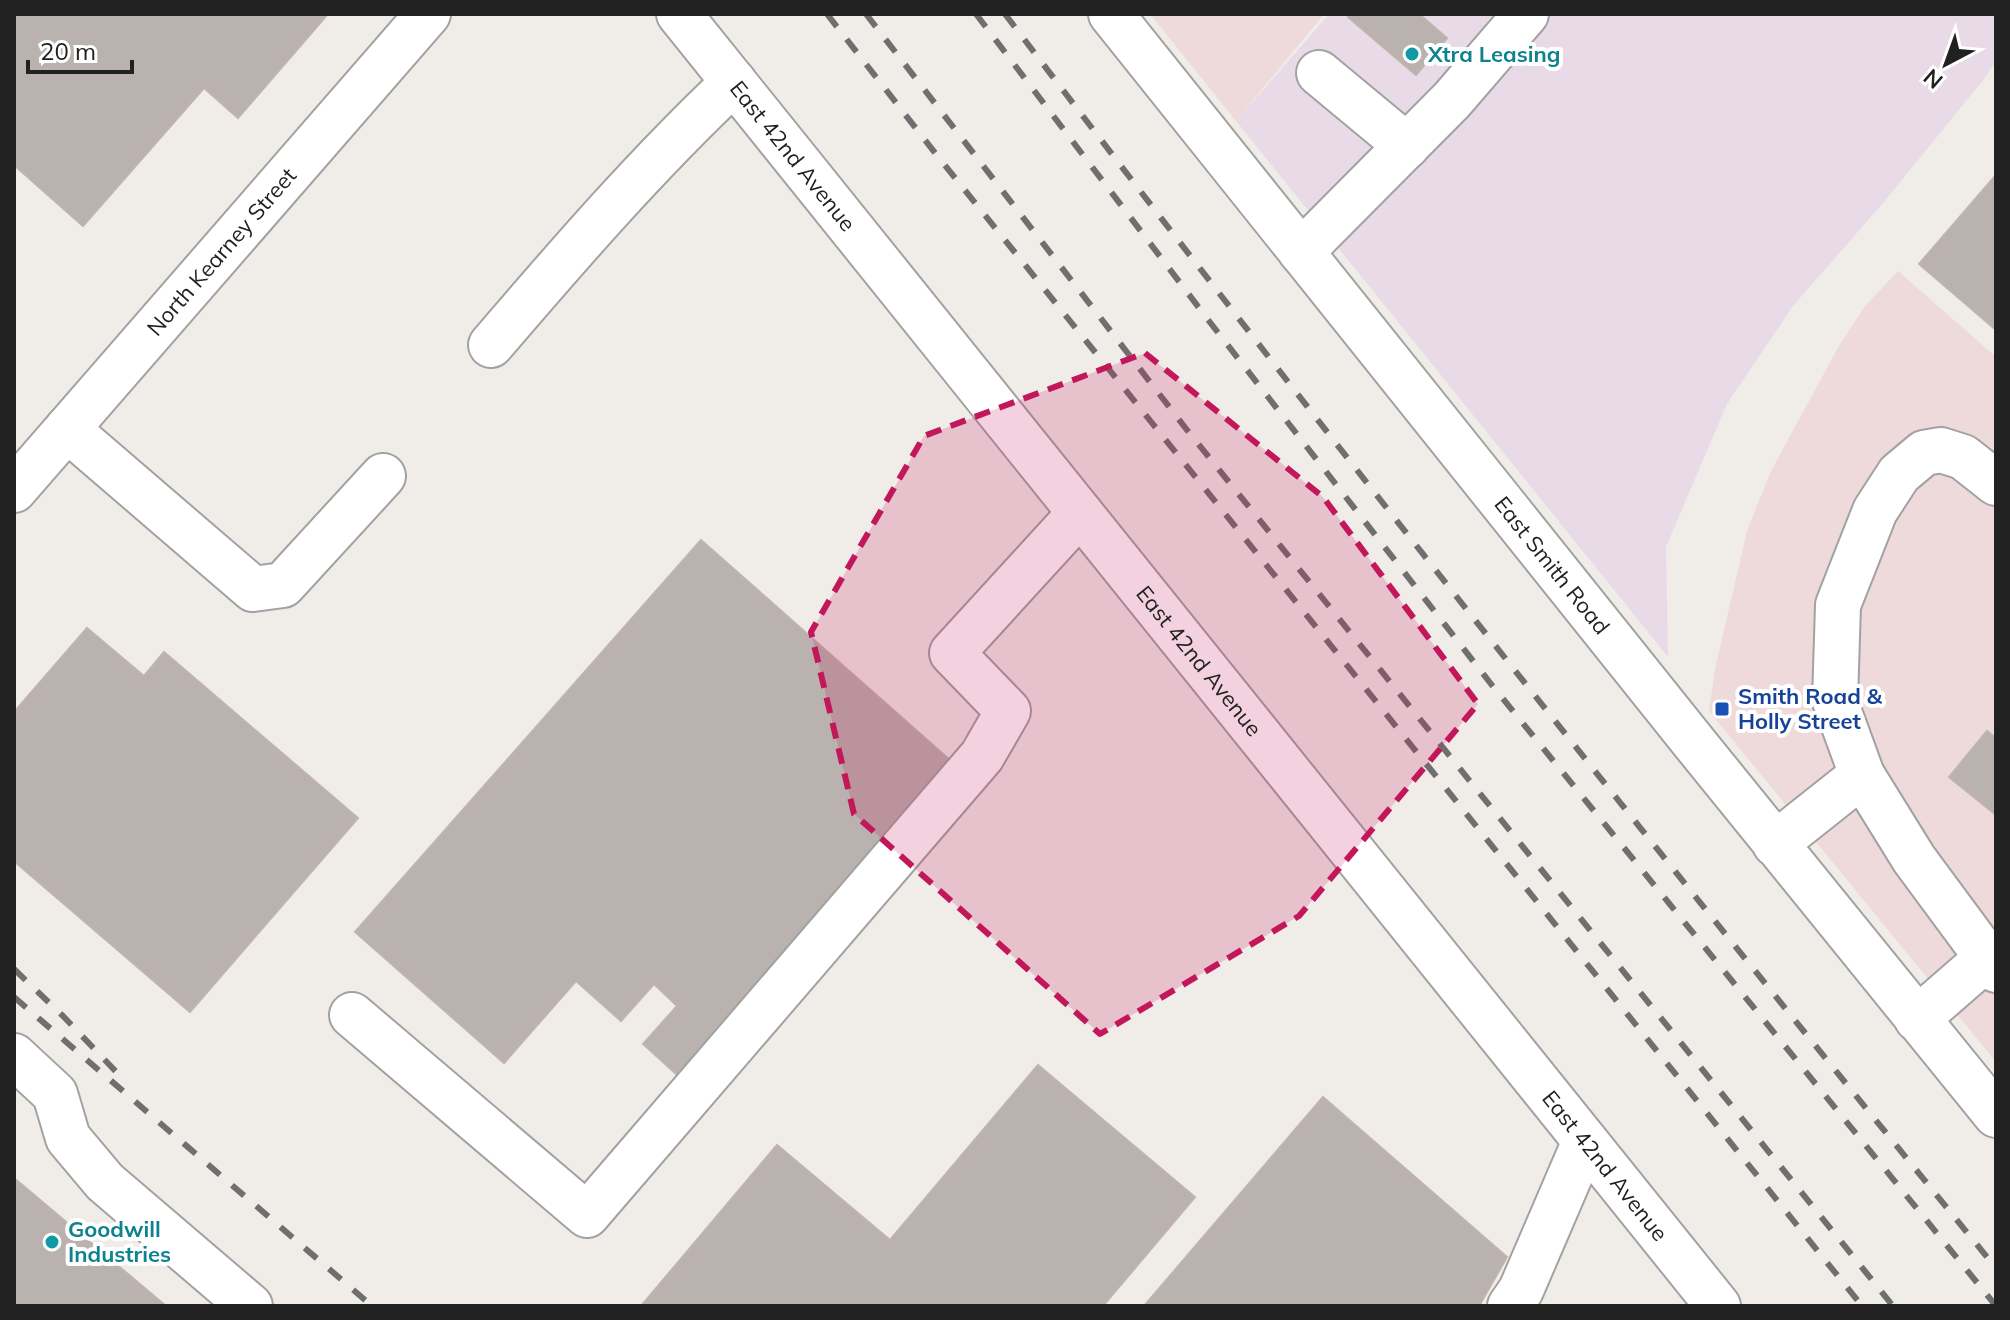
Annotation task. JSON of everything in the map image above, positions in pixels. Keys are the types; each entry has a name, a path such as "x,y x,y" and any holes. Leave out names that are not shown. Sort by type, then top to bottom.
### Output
{"street":[{"name":"North Kearney Street","path":"14,490 428,14"},
{"name":"East 42nd Avenue","path":"679,14 1718,1306"},
{"name":"East Smith Road","path":"1111,14 1775,844 1996,1115"},
{"path":"1301,252 1452,100 1526,14"},
{"path":"1319,73 1407,146"},
{"path":"491,345 560,264 690,123 734,82"},
{"path":"67,429 253,589 283,585 383,476"},
{"path":"1917,1019 1991,964 1914,859 1862,775 1835,701 1838,605 1875,511 1899,474 1924,453 1941,450 1963,457 1996,483"},
{"path":"352,1015 587,1215 982,756 1008,711 952,653 1080,513"},
{"path":"1775,844 1862,775"},
{"path":"14,1056 55,1094 68,1138 105,1182 250,1306"},
{"path":"1510,1306 1521,1290 1585,1141"}],"highlighted area":[{"path":"1145,353 1323,497 1478,704 1299,916 1100,1034 854,814 811,632 924,436"}],"shaded area":[{"path":"1150,14 1324,14 1236,121"},
{"name":"Xtra Leasing","path":"1329,14 1996,14 1996,61 1984,79 1884,202 1793,306 1727,404 1666,547 1668,657 1236,121"},
{"path":"1898,271 1996,357 1996,1062 1709,711 1715,669 1747,531 1771,471 1840,344 1865,306"}],"building":[{"path":"14,14 328,14 238,118 204,88 83,226 14,165"},
{"name":"Xtra Leasing","path":"1350,14 1419,14 1447,38 1416,75 1348,17"},
{"path":"1996,177 1996,330 1919,264"},
{"path":"701,540 960,769 684,1081 643,1044 677,1006 654,984 621,1021 576,981 504,1063 355,932"},
{"path":"87,628 144,676 164,652 358,818 190,1012 14,861 14,712"},
{"path":"1987,731 1996,738 1996,815 1949,777"},
{"path":"1038,1065 1195,1197 1103,1306 641,1306 777,1145 890,1240"},
{"path":"1323,1097 1507,1257 1479,1306 1144,1306"},
{"name":"Goodwill Industries","path":"14,1178 166,1306 14,1306"}],"railway":[{"path":"827,14 939,158 1862,1306"},
{"path":"866,14 1187,430 1893,1306"},
{"path":"976,14 1491,684 1996,1306"},
{"path":"1005,14 1248,331 1495,645 1996,1268"},
{"path":"14,969 122,1078"},
{"path":"14,997 372,1306"}],"place":[{"name":"Xtra Leasing","path":"1412,54"},
{"name":"Smith Road & Holly Street","path":"1722,709"},
{"name":"Goodwill Industries","path":"52,1242"}]}
